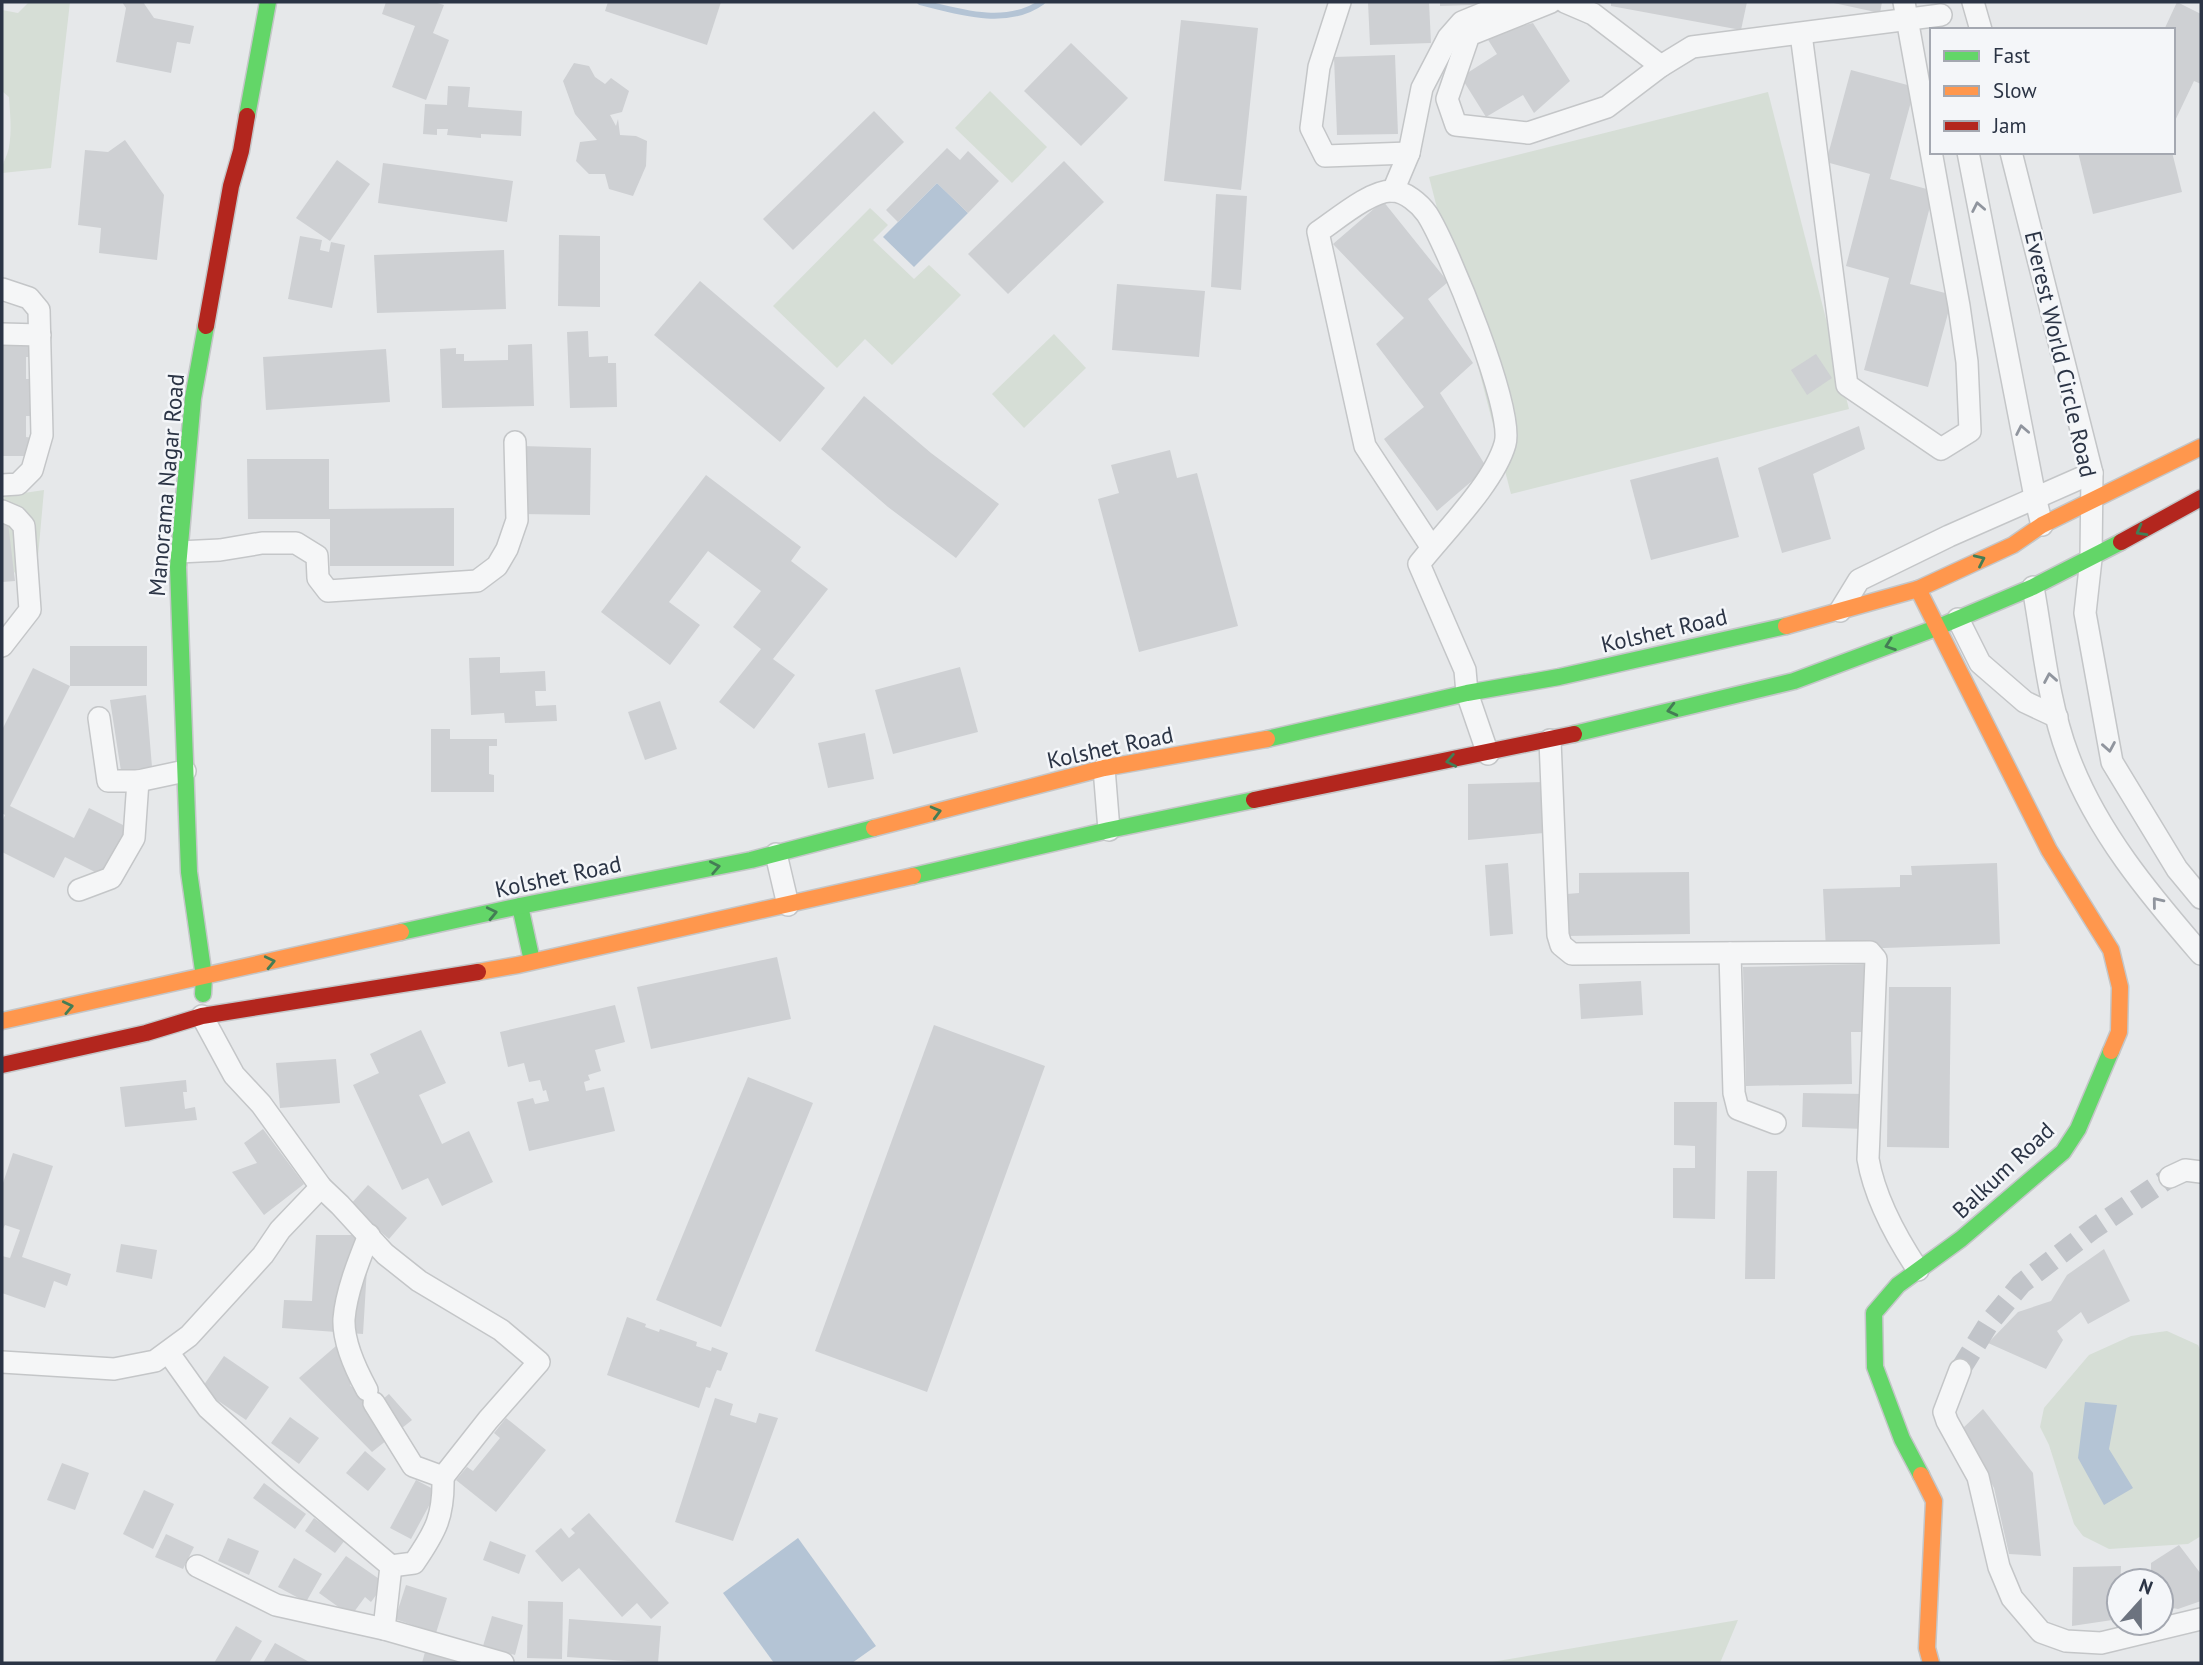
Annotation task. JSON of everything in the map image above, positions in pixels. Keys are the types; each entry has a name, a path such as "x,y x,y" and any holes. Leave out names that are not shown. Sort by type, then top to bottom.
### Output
{"street":[{"name":"Manorama Nagar Road","path":"202,1016 204,977 189,873 178,567 193,398 231,186 242,151 268,2"},
{"path":"1340,2 1319,67 1311,128 1325,156 1409,152"},
{"path":"1392,191 1409,152 1422,88 1448,38 1462,22 1511,2"},
{"path":"1551,2 1469,36 1447,99 1456,125 1528,133 1606,107 1661,66 1692,47 1801,34 1906,10 1941,15"},
{"path":"1565,2 1593,15 1661,66"},
{"path":"1973,2 1980,28"},
{"path":"1906,10 1930,144"},
{"path":"1801,34 1847,385 1941,449 1970,431 1967,362 1932,154"},
{"path":"1968,154 2042,524"},
{"name":"Everest World Circle Road","path":"2012,154 2092,473 2091,559 2085,613 2112,762 2177,869 2201,898"},
{"path":"1432,548 1365,446 1318,232 1371,197 1392,191 1412,198 1426,213 1463,288 1505,411 1507,441 1495,470 1432,548 1419,564 1465,670 1467,693 1488,754"},
{"path":"2,289 29,298 39,310 42,435 32,470 18,484 2,485"},
{"path":"2,334 40,335"},
{"path":"179,552 220,550 262,543 296,543 317,556 318,578 328,591 477,581 497,566 507,549 517,520 515,442"},
{"name":"Kolshet Road","path":"2,1021 520,906 776,854 1104,768 1236,746 1467,693 1559,677 1798,623 1918,589 2012,545 2042,524 2093,502 2201,447"},
{"path":"1840,611 1859,580 2092,473"},
{"path":"2,1065 146,1033 202,1016 532,961 1109,830 1488,754 1794,681 1958,620 2033,587 2091,559 2201,498"},
{"path":"2,511 16,517 24,526 30,610 2,646"},
{"path":"1904,558 1918,589"},
{"path":"2033,587 2057,717 2068,755 2099,823 2156,902 2201,954"},
{"name":"Balkum Road","path":"1918,589 2049,850 2111,950 2120,987 2119,1032 2078,1129 2063,1152 1961,1239 1898,1285 1874,1313 1875,1367 1902,1439 1934,1501 1927,1648 1931,1663"},
{"path":"1958,620 1980,663 2025,702 2057,717"},
{"path":"99,718 108,781 138,781 186,771"},
{"path":"1550,740 1558,922 1561,945 1572,954 1870,952 1876,959 1868,1159 1871,1176 1888,1218 1898,1240 1918,1270"},
{"path":"1104,768 1109,830"},
{"path":"79,890 111,878 134,838 138,781"},
{"path":"776,854 788,905"},
{"path":"520,906 532,961"},
{"path":"1730,953 1734,1093 1738,1109 1775,1123"},
{"path":"168,1352 208,1408 391,1566 414,1563 434,1534 443,1502 443,1477 539,1362 501,1330 419,1281 385,1254 321,1187 261,1104 234,1075 202,1016"},
{"path":"2170,1177 2185,1170 2201,1172"},
{"path":"2,1362 114,1369 155,1361 189,1336 263,1255 280,1230 321,1187"},
{"path":"369,1236 356,1268 344,1320 352,1363 413,1466 443,1477"},
{"path":"1960,1370 1944,1412 1978,1477 1999,1567 2012,1598 2041,1632 2066,1641 2101,1643 2201,1619"},
{"path":"197,1566 276,1605 384,1629 503,1663"},
{"path":"384,1629 391,1566"}],"shaded area":[{"path":"29,2 70,2 51,168 2,173 11,128 9,97 2,91 2,10 18,13"},
{"path":"990,91 1047,147 1012,183 955,128"},
{"path":"1768,92 1849,409 1511,494 1429,177"},
{"path":"870,208 888,225 873,240 914,279 929,265 961,295 892,365 865,339 837,368 773,306"},
{"path":"1054,334 1086,368 1024,428 992,394"},
{"path":"44,490 36,579 23,578 13,570 4,496"},
{"path":"2167,1331 2198,1345 2201,1352 2201,1536 2188,1544 2109,1549 2083,1536 2074,1524 2049,1445 2040,1427 2044,1408 2089,1355 2131,1336"},
{"path":"1738,1620 1720,1663 1486,1663"}],"water":[{"path":"937,183 968,213 914,267 883,237"},
{"path":"2085,1402 2117,1405 2109,1449 2133,1488 2104,1505 2078,1458"},
{"path":"798,1538 876,1646 852,1663 774,1663 723,1593"}],"building":[{"path":"122,2 143,2 154,18 194,26 190,44 177,42 171,73 116,62 126,8"},
{"path":"386,2 434,2 444,5 433,33 449,40 426,100 392,87 415,26 382,14"},
{"path":"608,2 721,2 707,45 605,11"},
{"path":"1368,2 1429,2 1431,43 1370,45"},
{"path":"1440,2 1501,2 1501,4 1440,6"},
{"path":"1611,2 1747,2 1741,30 1611,6"},
{"path":"1829,2 1882,2 1880,13"},
{"path":"2177,2 2201,14 2201,84 2194,81 2175,121 2175,28 2165,28"},
{"path":"1181,20 1258,28 1241,190 1164,181"},
{"path":"1533,23 1570,81 1534,113 1523,95 1486,117 1461,77 1497,54 1485,35"},
{"path":"1071,43 1128,98 1081,146 1024,91"},
{"path":"1395,55 1398,134 1337,135 1334,57"},
{"path":"574,63 589,66 595,77 605,84 611,78 629,91 622,112 610,115 616,126 618,119 620,135 636,136 647,141 646,166 633,196 609,189 605,174 589,174 576,161 580,142 597,140 575,114 563,81"},
{"path":"1851,70 1915,87 1890,179 1934,191 1910,284 1953,295 1928,387 1864,370 1889,278 1846,266 1870,174 1826,162"},
{"path":"448,86 470,87 468,107 522,111 521,136 481,134 481,138 447,135 448,129 437,129 437,135 423,134 425,104 447,105"},
{"path":"874,111 904,142 793,250 763,219"},
{"path":"125,140 164,195 157,260 99,253 101,228 78,225 85,150 108,152"},
{"path":"947,148 960,160 968,151 999,181 968,213 937,183 898,222 886,210"},
{"path":"2078,154 2172,154 2182,192 2093,214"},
{"path":"337,160 370,184 330,241 296,218"},
{"path":"1064,161 1104,202 1008,294 968,254"},
{"path":"383,163 513,181 507,222 378,203"},
{"path":"1216,194 1247,196 1241,290 1211,287"},
{"path":"1383,201 1448,282 1428,299 1473,363 1440,393 1487,468 1437,511 1384,439 1424,407 1376,344 1404,318 1333,244"},
{"path":"559,235 600,236 600,307 558,306"},
{"path":"300,236 322,240 320,250 329,252 331,242 345,245 332,308 288,299"},
{"path":"504,250 506,309 377,313 374,255"},
{"path":"700,281 825,388 780,442 654,335"},
{"path":"1117,284 1205,291 1199,357 1112,350"},
{"path":"588,331 589,357 608,356 608,363 616,363 617,407 570,408 567,332"},
{"path":"2,338 34,339 34,357 26,357 26,379 34,379 34,416 26,416 26,437 34,438 34,456 2,456"},
{"path":"532,344 534,406 442,408 440,349 456,348 456,354 464,354 464,361 508,360 508,345"},
{"path":"386,349 390,402 266,410 263,357"},
{"path":"1816,354 1832,378 1807,395 1791,370"},
{"path":"864,396 931,453 999,504 956,558 888,507 821,449"},
{"path":"1859,426 1865,449 1813,474 1831,539 1782,553 1758,468"},
{"path":"522,446 591,448 590,515 521,514"},
{"path":"1170,450 1177,478 1197,473 1238,626 1139,652 1098,499 1119,493 1111,465"},
{"path":"1718,457 1739,537 1651,560 1630,480"},
{"path":"247,459 329,459 329,509 454,508 454,566 330,566 330,519 248,519"},
{"path":"706,475 801,547 791,561 828,589 773,659 795,675 754,729 719,702 761,649 733,627 761,591 708,551 669,602 700,625 670,665 601,612"},
{"path":"8,523 15,581 2,582 2,524"},
{"path":"70,646 147,646 147,686 70,686"},
{"path":"500,657 500,673 545,671 546,691 535,691 536,706 556,705 557,721 505,723 504,713 471,715 469,658"},
{"path":"960,667 978,732 893,754 875,690"},
{"path":"33,668 70,686 10,806 74,838 89,808 127,827 103,876 65,857 54,878 2,852 2,822 5,815 2,813 2,730"},
{"path":"146,695 152,767 121,771 110,700"},
{"path":"660,701 677,749 645,760 628,712"},
{"path":"431,729 450,729 450,739 497,739 497,746 489,746 489,774 494,775 494,792 431,792"},
{"path":"865,733 874,779 828,788 818,743"},
{"path":"1545,782 1544,833 1468,840 1468,784"},
{"path":"1508,863 1513,934 1490,936 1485,865"},
{"path":"1997,863 2000,944 1826,950 1823,889 1900,887 1900,875 1912,875 1911,866"},
{"path":"1689,872 1690,934 1568,936 1567,894 1579,893 1579,873"},
{"path":"777,957 791,1019 651,1049 637,987"},
{"path":"1870,964 1872,1032 1851,1032 1852,1084 1746,1086 1743,967"},
{"path":"1641,981 1643,1015 1581,1019 1579,984"},
{"path":"1889,987 1951,987 1949,1148 1887,1147"},
{"path":"615,1005 625,1042 595,1050 601,1071 588,1075 590,1080 584,1082 586,1091 604,1087 615,1131 529,1151 517,1102 533,1098 535,1104 549,1101 540,1080 529,1082 524,1063 508,1067 500,1032"},
{"path":"934,1025 1045,1066 927,1392 815,1351"},
{"path":"421,1030 446,1083 419,1095 442,1144 469,1131 493,1182 442,1206 428,1178 402,1190 353,1085 379,1073 370,1054"},
{"path":"336,1059 340,1103 280,1108 276,1063"},
{"path":"748,1077 813,1103 721,1327 656,1300"},
{"path":"186,1080 187,1092 183,1092 185,1109 195,1107 197,1120 125,1127 120,1087"},
{"path":"1803,1093 1867,1094 1866,1129 1802,1127"},
{"path":"1674,1102 1717,1102 1715,1219 1673,1218 1673,1168 1695,1168 1695,1146 1674,1145"},
{"path":"263,1129 304,1184 264,1215 232,1172 257,1163 244,1143"},
{"path":"13,1153 53,1166 22,1257 71,1274 67,1286 54,1281 45,1308 2,1293 2,1256 10,1258 20,1230 5,1225 2,1231 2,1186"},
{"path":"1747,1171 1777,1171 1775,1279 1745,1279"},
{"path":"368,1185 407,1218 389,1239 350,1205"},
{"path":"316,1235 369,1235 363,1334 282,1328 284,1300 312,1301"},
{"path":"121,1244 157,1250 152,1279 116,1272"},
{"path":"2104,1249 2130,1301 2088,1324 2081,1312 2057,1331 2063,1340 2046,1369 1988,1343 2018,1312 2051,1301 2067,1275"},
{"path":"627,1317 659,1332 660,1329 697,1342 696,1346 711,1351 712,1347 728,1353 710,1388 706,1387 699,1408 607,1375"},
{"path":"336,1346 362,1375 350,1385 371,1409 389,1394 412,1420 372,1452 299,1378"},
{"path":"224,1356 269,1387 246,1420 201,1389"},
{"path":"715,1398 733,1404 730,1415 756,1423 759,1413 778,1418 733,1541 675,1522"},
{"path":"1983,1409 2033,1473 2041,1556 2009,1554 1994,1488 1963,1428"},
{"path":"290,1417 319,1438 299,1464 271,1443"},
{"path":"506,1418 546,1450 496,1512 456,1480 467,1467 473,1471 500,1438 494,1433"},
{"path":"365,1451 386,1469 368,1491 346,1473"},
{"path":"62,1463 89,1473 75,1510 47,1500"},
{"path":"416,1480 437,1491 411,1539 390,1528"},
{"path":"264,1483 306,1514 295,1529 253,1498"},
{"path":"144,1490 174,1504 153,1549 123,1534"},
{"path":"589,1513 669,1603 651,1619 637,1603 622,1617 579,1568 562,1582 535,1551 561,1528 569,1538 575,1533 571,1529"},
{"path":"314,1518 345,1540 335,1553 305,1531"},
{"path":"166,1534 194,1547 183,1569 155,1557"},
{"path":"228,1538 259,1551 249,1575 218,1561"},
{"path":"490,1541 526,1555 519,1574 483,1560"},
{"path":"2179,1545 2201,1574 2201,1601 2175,1608 2175,1567 2151,1567 2151,1563"},
{"path":"346,1556 385,1583 371,1602 365,1597 351,1616 319,1593"},
{"path":"294,1558 322,1574 306,1602 278,1587"},
{"path":"2121,1566 2105,1567 2105,1621 2072,1626 2073,1567"},
{"path":"406,1585 447,1598 436,1633 395,1619"},
{"path":"528,1601 563,1602 562,1659 527,1658"},
{"path":"492,1616 523,1625 515,1655 483,1646"},
{"path":"569,1619 661,1626 658,1663 567,1657"},
{"path":"236,1626 262,1641 249,1663 214,1663"},
{"path":"275,1643 311,1663 263,1663"},
{"path":"425,1652 464,1662 464,1663 422,1663"}],"waterway":[{"path":"920,2 967,13 998,16 1028,10 1042,2"}],"tunnel":[{"path":"1960,1370 1989,1323 2021,1284 2093,1229 2170,1177"}],"traffic: fast":[{"path":"247,116 268,2"},
{"path":"203,994 204,977 189,872 178,567 193,398 206,326"},
{"path":"1574,734 1794,681 1936,628 2033,587 2121,542"},
{"path":"1267,739 1467,693 1559,677 1786,626"},
{"path":"913,876 1109,830 1254,800"},
{"path":"401,932 751,860 874,828"},
{"path":"520,906 532,961"},
{"path":"1921,1475 1902,1439 1875,1367 1874,1313 1898,1285 1961,1239 2063,1152 2078,1129 2111,1051"}],"traffic: slow":[{"path":"1786,626 1918,589 2013,545 2042,525 2201,447"},
{"path":"1918,589 2049,850 2111,950 2120,987 2119,1032 2111,1051"},
{"path":"874,828 1104,768 1267,739"},
{"path":"478,972 913,876"},
{"path":"2,1021 401,932"},
{"path":"1921,1475 1934,1501 1927,1648 1931,1663"}],"traffic: jam":[{"path":"206,326 231,186 247,116"},
{"path":"2121,542 2201,498"},
{"path":"1254,800 1574,734"},
{"path":"2,1065 146,1033 202,1016 478,972"}]}
